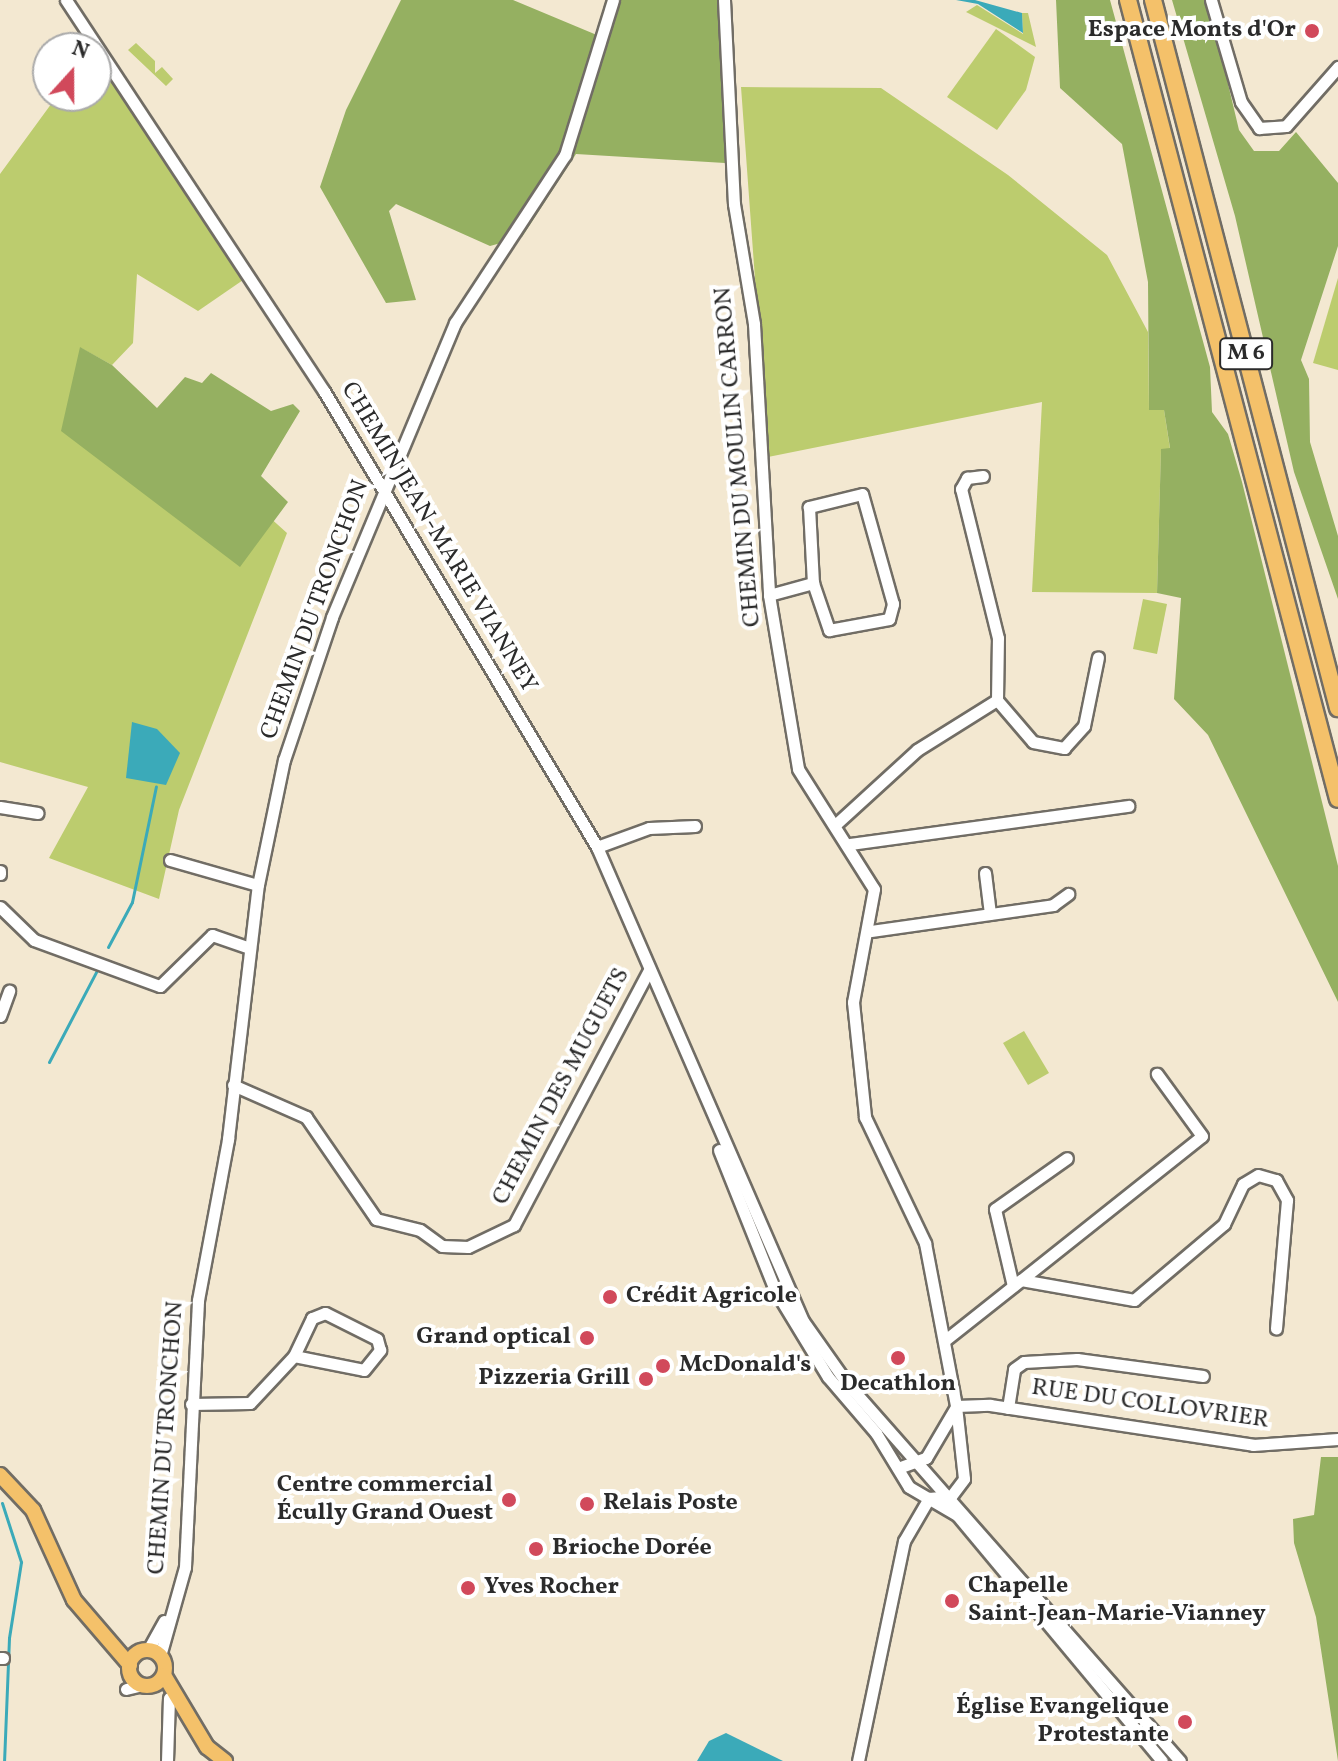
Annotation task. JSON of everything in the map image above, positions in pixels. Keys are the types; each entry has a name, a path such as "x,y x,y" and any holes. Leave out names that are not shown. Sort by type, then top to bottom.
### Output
{"highway":[{"name":"M 6","path":"1128,0 1338,799"},
{"name":"M 6","path":"1153,0 1338,708"}],"main road":[{"path":"0,1475 33,1510 67,1588 99,1633 178,1706 225,1761"},
{"path":"99,1633 149,1652"},
{"path":"144,1677 149,1652"},
{"path":"144,1677 149,1652"}],"street":[{"name":"CHEMIN JEAN-MARIE VIANNEY","path":"66,0 384,488 597,847 801,1338 898,1468 929,1498 957,1515 1162,1761"},
{"name":"CHEMIN DU TRONCHON","path":"149,1652 169,1614 185,1567 198,1300 233,1085 258,885 284,760 384,488 455,323 565,155 613,0"},
{"name":"CHEMIN DU MOULIN CARRON","path":"724,0 734,204 754,324 769,595 802,783 850,844 874,889 871,931 853,1022 865,1117 877,1153 918,1222 956,1406 964,1479 951,1496"},
{"path":"1211,0 1241,102 1259,128 1286,126 1338,67"},
{"path":"983,476 967,478 961,489 998,638 997,700 1033,742 1064,748 1084,726 1098,657"},
{"path":"862,494 893,604 889,619 829,630 813,583 809,507 862,494"},
{"path":"769,595 813,583"},
{"path":"835,825 917,750 997,700"},
{"path":"850,844 1128,806"},
{"path":"0,807 38,813"},
{"path":"597,847 636,831 695,826"},
{"path":"170,860 258,885"},
{"path":"985,873 990,914"},
{"path":"871,931 1053,905 1068,894"},
{"path":"0,907 34,940 151,985 160,986 212,935 249,948"},
{"name":"CHEMIN DES MUGUETS","path":"233,1085 306,1117 376,1219 420,1230 442,1246 468,1247 514,1225 649,970"},
{"path":"0,1016 9,991"},
{"path":"944,1341 1202,1136 1157,1074"},
{"path":"1017,1283 995,1209 1067,1158"},
{"path":"1017,1283 1134,1300 1224,1224 1243,1184 1272,1177 1287,1200 1276,1329"},
{"name":"CHEMIN JEAN-MARIE VIANNEY","path":"779,1288 846,1382 951,1496 1180,1761"},
{"path":"191,1404 250,1403 294,1356 312,1318 325,1313 377,1339 380,1350 364,1370 294,1356"},
{"path":"1008,1408 1014,1369 1024,1362 1077,1359 1203,1376"},
{"path":"898,1468 918,1462 956,1406"},
{"name":"RUE DU COLLOVRIER","path":"956,1406 1008,1408 1224,1442 1338,1439"},
{"path":"858,1761 904,1541 929,1498 951,1496"},
{"path":"167,1761 167,1730 178,1706"},
{"path":"167,1730 178,1706"}],"green space":[{"path":"401,0 513,0 604,38 621,0 718,0 725,163 576,154 522,237 490,246 396,204 389,211 416,300 386,303 320,187 346,110"},
{"path":"1056,0 1110,0 1210,367 1212,412 1228,434 1242,482 1338,866 1338,1002 1208,735 1174,699 1181,598 1157,593 1161,449 1170,448 1164,410 1149,410 1148,282 1122,144 1060,88"},
{"path":"1172,0 1208,0 1239,130 1254,151 1279,151 1296,132 1338,183 1338,246 1301,360 1309,379 1310,442 1338,536 1338,599 1294,472 1235,216"},
{"path":"977,5 1023,34 1022,13 1028,13 1036,47 966,12"},
{"path":"996,29 1035,57 1026,90 997,130 947,97"},
{"path":"136,43 155,61 155,73 162,67 173,79 166,86 128,50"},
{"path":"112,78 246,278 198,311 137,274 133,343 112,365 81,348 287,533 179,810 159,899 49,858 88,787 0,762 0,174 45,112 112,112"},
{"path":"741,87 881,88 1008,175 1107,255 1148,332 1149,410 1164,410 1170,449 1161,450 1157,593 1032,592 1042,402 768,457"},
{"path":"1338,278 1338,370 1313,363"},
{"path":"80,347 112,365 157,408 185,377 202,383 211,373 271,411 293,404 300,411 261,476 288,502 240,567 61,431"},
{"path":"1143,599 1167,604 1157,654 1133,649"},
{"path":"1024,1031 1049,1073 1028,1085 1003,1043"},
{"path":"1321,1457 1338,1457 1338,1761 1316,1617 1294,1543 1293,1519 1314,1515"}],"water":[{"path":"956,0 975,0 1022,13 1023,33 978,4"},
{"path":"132,722 157,729 180,753 166,785 126,778"},
{"path":"726,1733 783,1761 697,1761 709,1741"}],"waterway":[{"path":"108,947 132,902 156,786"},
{"path":"49,1062 96,972"},
{"path":"2,1503 21,1562 9,1638 4,1761"}],"place":[{"name":"Espace Monts d'Or","path":"1312,31"},
{"name":"Crédit Agricole","path":"610,1297"},
{"name":"Grand optical","path":"587,1338"},
{"name":"Decathlon","path":"898,1358"},
{"name":"McDonald's","path":"663,1366"},
{"name":"Pizzeria Grill","path":"646,1379"},
{"name":"Centre commercial Écully Grand Ouest","path":"509,1500"},
{"name":"Relais Poste","path":"587,1504"},
{"name":"Brioche Dorée","path":"536,1549"},
{"name":"Yves Rocher","path":"468,1588"},
{"name":"Chapelle Saint-Jean-Marie-Vianney","path":"952,1601"},
{"name":"Église Evangelique Protestante","path":"1185,1722"}]}
